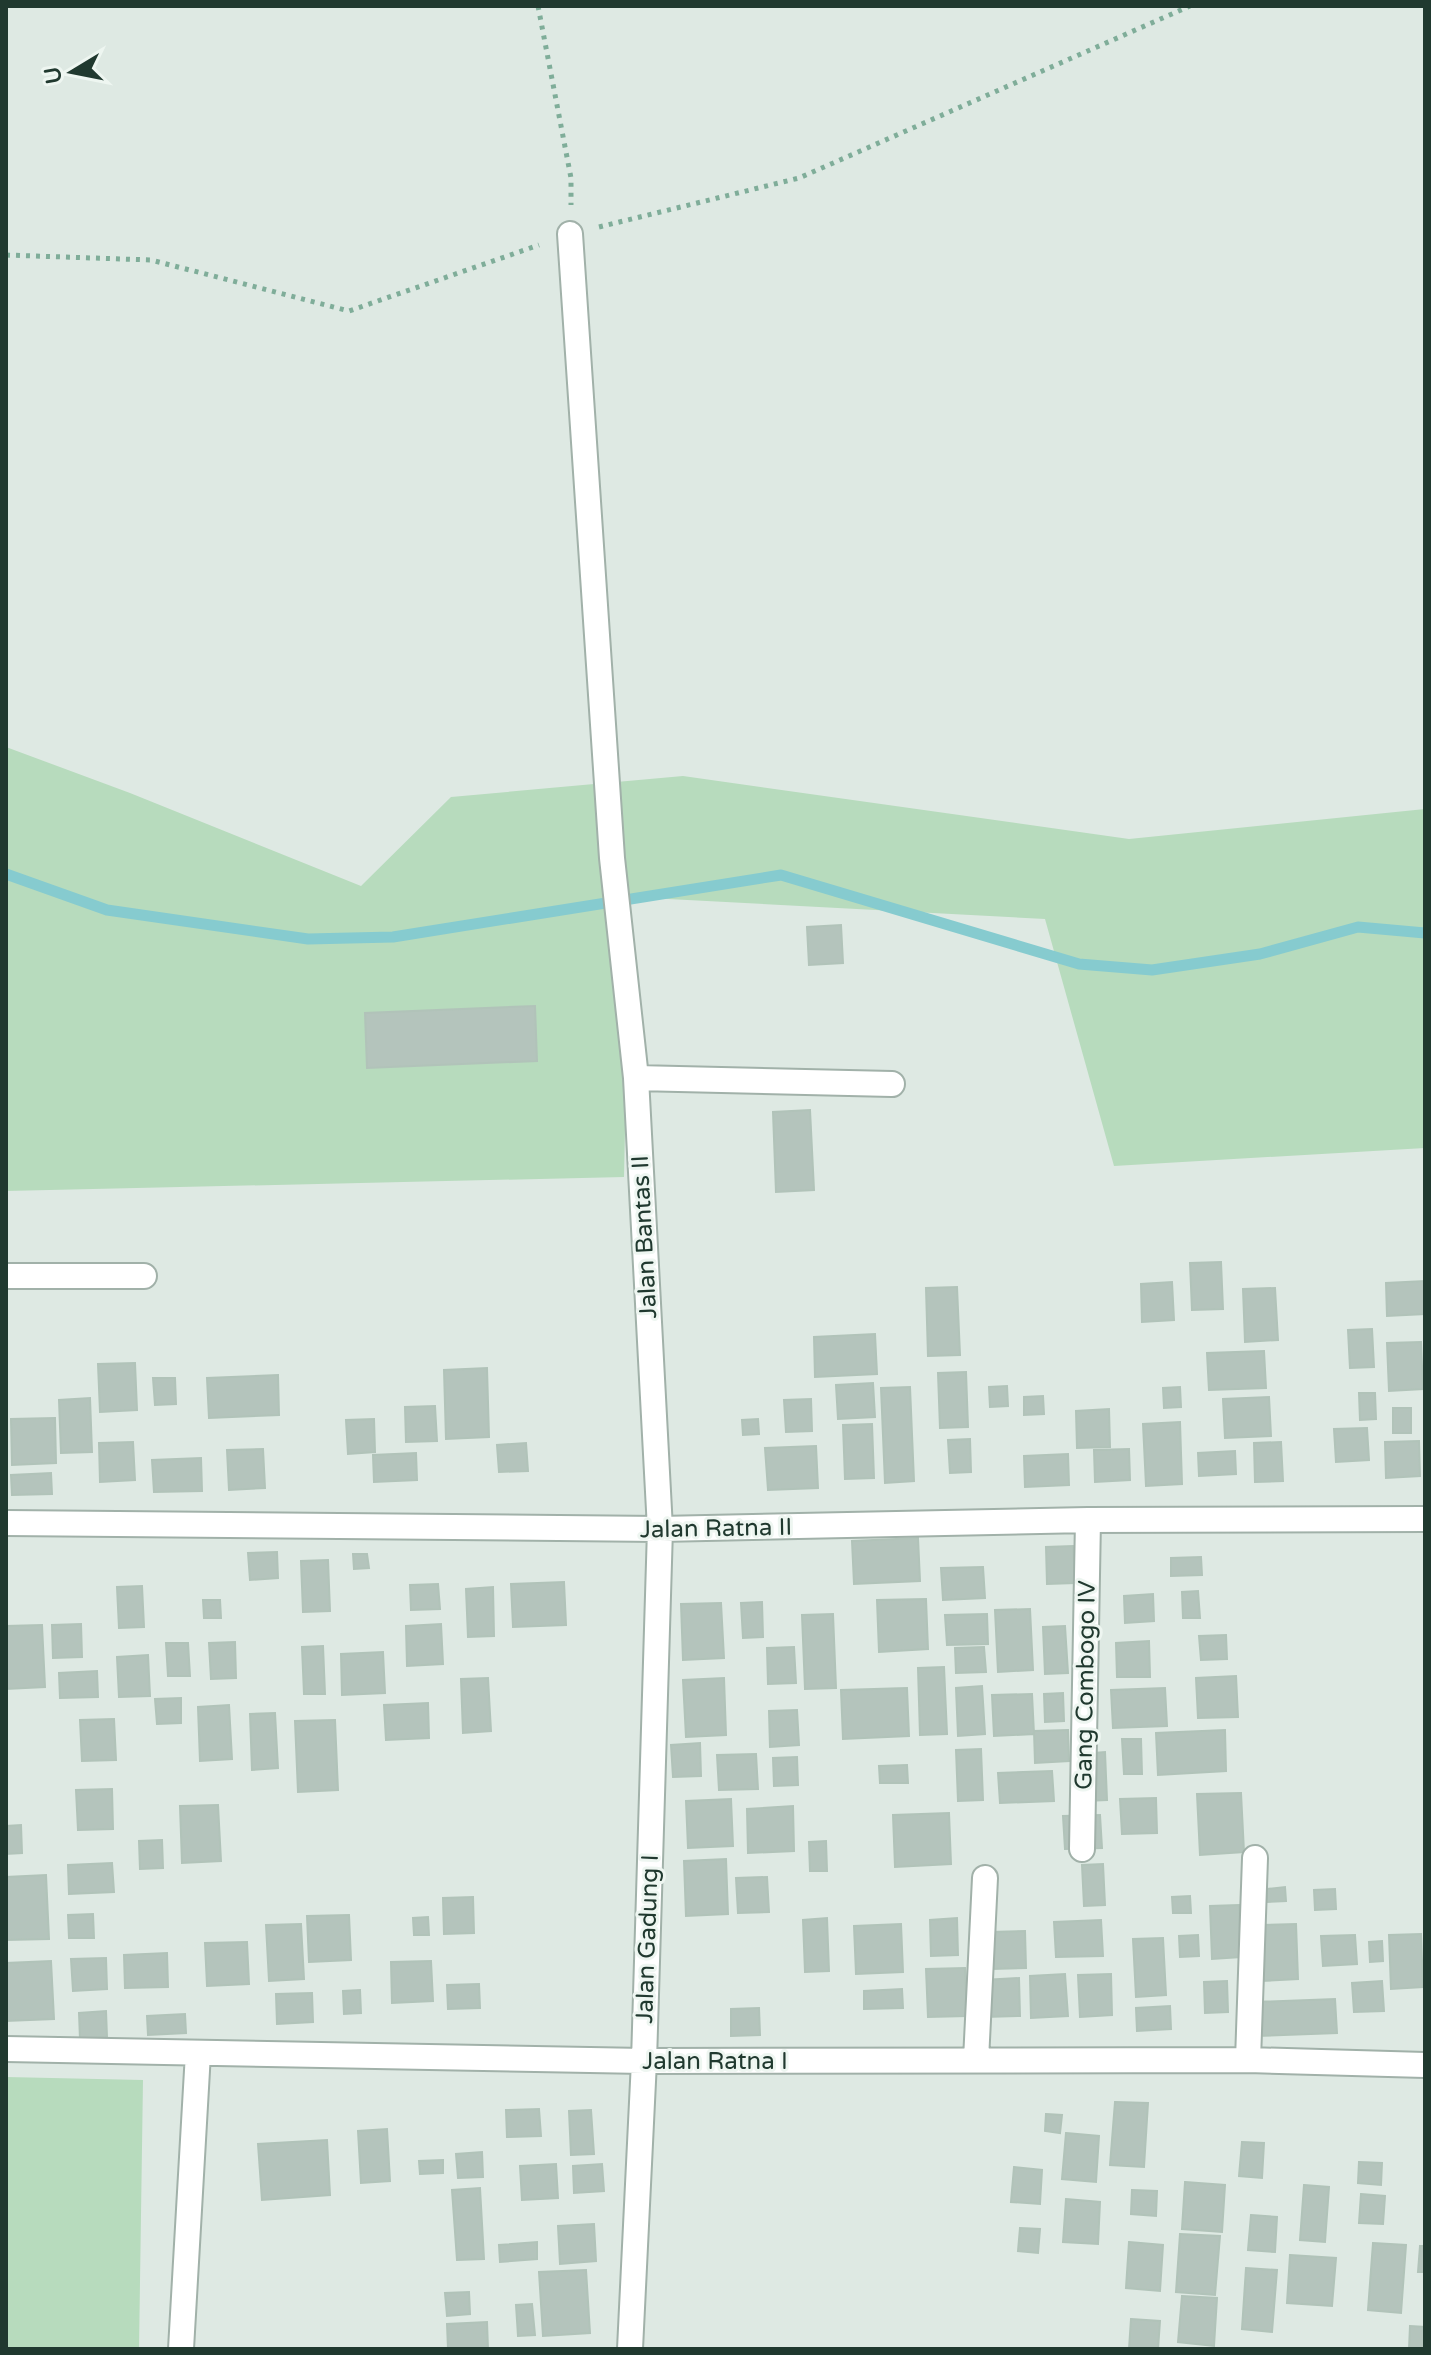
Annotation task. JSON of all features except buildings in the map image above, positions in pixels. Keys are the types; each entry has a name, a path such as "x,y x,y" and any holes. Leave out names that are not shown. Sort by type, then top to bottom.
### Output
{"street":[{"name":"Jalan Bantas II","path":"570,234 612,858 636,1078 660,1529"},
{"path":"636,1078 892,1084"},
{"path":"6,1276 144,1276"},
{"name":"Jalan Ratna II","path":"6,1523 660,1529 1088,1520 1425,1519"},
{"name":"Gang Combogo IV","path":"1082,1849 1088,1520"},
{"name":"Jalan Gadung I","path":"630,2349 644,2061 660,1529"},
{"path":"1248,2060 1255,1858"},
{"path":"976,2060 985,1878"},
{"name":"Jalan Ratna I","path":"6,2049 644,2061 1248,2060 1425,2065"},
{"path":"181,2349 198,2053"}],"path":[{"path":"538,6 571,178 570,234"},
{"path":"6,255 151,260 349,311 570,234 799,178 1190,6"}],"green space":[{"path":"6,747 361,886 451,797 683,776 1129,839 1425,809 1425,1148 1114,1166 1045,919 630,897 624,1177 6,1191"},
{"path":"6,2077 143,2080 139,2349 6,2349"}],"waterway":[{"path":"6,874 107,910 308,939 393,937 781,875 1079,964 1152,970 1260,954 1358,927 1425,933"}]}
